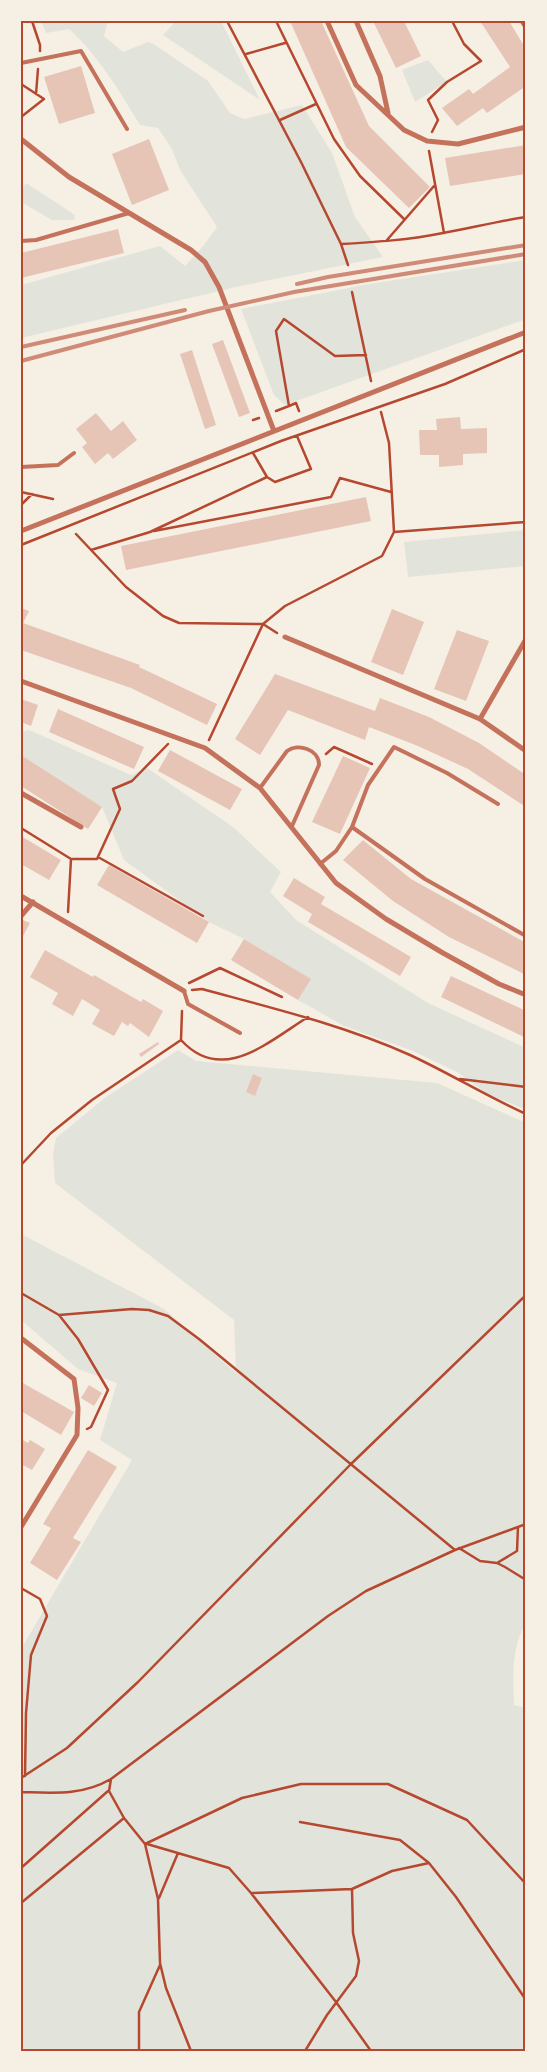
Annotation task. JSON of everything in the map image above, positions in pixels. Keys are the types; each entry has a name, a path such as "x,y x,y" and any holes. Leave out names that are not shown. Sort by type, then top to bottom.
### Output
{"street":[{"path":"327,21 356,85 404,130 427,141 458,144 526,127"},
{"path":"356,21 380,76 388,113"},
{"path":"522,21 526,27"},
{"path":"21,139 69,177 191,250 205,262 219,287 274,431"},
{"path":"21,531 526,332"},
{"path":"285,637 480,719 526,750"},
{"path":"480,719 526,639"},
{"path":"21,681 205,748 260,788 336,883 386,919 499,984 526,994"},
{"path":"21,794 81,827"},
{"path":"21,896 181,990"},
{"path":"21,916 33,902"},
{"path":"21,1338 74,1379 78,1408 77,1435 21,1527"}],"lane":[{"path":"21,64 39,58 81,51 127,130"},
{"path":"21,241 36,240 128,213"},
{"path":"21,467 58,465 74,453"},
{"path":"260,788 292,747 300,746 316,754 319,759 319,765 292,826"},
{"path":"320,864 336,851 352,827 368,786 394,747 447,773 498,804"},
{"path":"352,827 425,879 526,936"},
{"path":"181,990 188,1004 240,1033"}],"path":[{"path":"32,21 40,45 36,94"},
{"path":"227,21 280,120 341,244 348,265"},
{"path":"276,21 334,139 360,176 404,219"},
{"path":"444,233 427,141 438,120 428,100 447,82 482,61 464,44 452,21"},
{"path":"246,54 286,43"},
{"path":"21,84 44,99 21,117"},
{"path":"280,120 316,104"},
{"path":"387,242 404,219 435,185"},
{"path":"341,244 387,242 526,217"},
{"path":"352,292 371,381"},
{"path":"307,432 296,403 289,406 276,331 284,320 335,356 366,354"},
{"path":"21,545 307,432 445,384 526,349"},
{"path":"380,412 389,443 394,532 526,522"},
{"path":"253,453 267,477 275,482 311,469 297,436"},
{"path":"150,532 267,477"},
{"path":"91,550 150,532 331,497 340,478 391,492"},
{"path":"21,492 53,499"},
{"path":"21,505 32,494"},
{"path":"76,534 126,586 163,616 179,623 263,624 285,637"},
{"path":"21,828 71,859 97,859 120,809 113,789 132,781 175,737"},
{"path":"319,759 334,747 380,768"},
{"path":"98,857 203,916"},
{"path":"67,923 71,859"},
{"path":"181,990 220,968 282,997"},
{"path":"181,990 202,989 308,1017 408,1055 459,1079 485,1096 526,1114"},
{"path":"182,1011 181,1040 192,1052 207,1060 225,1060 242,1057 308,1017"},
{"path":"21,1165 51,1133 92,1100 181,1040"},
{"path":"459,1079 526,1087"},
{"path":"21,1293 59,1315 78,1339 108,1390 91,1427"},
{"path":"23,1777 67,1748 138,1682 350,1465 526,1295"},
{"path":"59,1315 132,1309 149,1310 168,1316 199,1338 350,1465 455,1550"},
{"path":"21,1792 70,1794 96,1788 111,1780 328,1616 366,1591 459,1548 526,1524"},
{"path":"497,1563 517,1551 518,1526"},
{"path":"459,1548 480,1561 497,1563 526,1580"},
{"path":"21,1588 40,1599 47,1616 31,1655 23,1777"},
{"path":"21,1868 109,1791 111,1780"},
{"path":"145,1844 242,1798 301,1784 388,1784 467,1820 526,1884"},
{"path":"109,1791 124,1818 145,1844 158,1899 160,1963 166,1988 191,2051"},
{"path":"21,1903 124,1818"},
{"path":"300,1822 400,1840 429,1864 456,1897 526,2000"},
{"path":"145,1844 229,1868 251,1893 336,2002 371,2051"},
{"path":"158,1899 178,1853"},
{"path":"251,1893 352,1889 392,1871 429,1864"},
{"path":"305,2051 336,2002 356,1976 359,1960 353,1933 352,1889"},
{"path":"139,2051 139,2012 160,1963"}],"shaded area":[{"path":"41,21 108,21 104,36 123,52 148,42 152,43 208,81 230,113 244,119 302,105 332,153 355,217 383,257 236,287 21,338 21,285 160,246 185,266 217,227 180,170 172,149 158,128 140,125 99,62 80,39 69,29 46,33"},
{"path":"176,21 221,21 260,100 163,35"},
{"path":"428,60 447,82 415,102 402,70"},
{"path":"26,183 75,215 74,220 52,220 21,202 21,191"},
{"path":"526,260 526,319 285,405 274,395 241,309 369,284"},
{"path":"526,530 526,566 408,577 404,542"},
{"path":"29,730 131,775 147,768 233,827 281,872 270,892 296,920 428,1003 526,1048 526,1110 486,1093 457,1072 413,1051 344,1026 298,1000 310,979 244,939 209,922 124,860 102,807 21,755 21,732"},
{"path":"178,1050 196,1061 437,1083 526,1123 526,1622 515,1652 513,1683 514,1705 526,1708 526,2051 21,2051 21,1649 132,1460 100,1440 117,1383 78,1369 21,1320 21,1234 164,1309 236,1373 234,1320 55,1183 53,1154 56,1138 106,1097"}],"building":[{"path":"290,21 321,21 369,126 430,187 409,208 346,147"},
{"path":"373,21 404,21 421,56 396,68"},
{"path":"480,21 509,21 526,49 526,86 487,113 483,108 457,126 442,108 469,89 473,94 510,67"},
{"path":"81,66 95,113 59,124 44,77"},
{"path":"149,139 169,190 132,205 112,154"},
{"path":"526,145 526,174 450,186 445,158"},
{"path":"118,229 124,253 21,278 21,253"},
{"path":"223,340 250,413 239,417 212,344"},
{"path":"192,350 216,425 205,429 180,354"},
{"path":"96,413 111,431 123,421 137,440 113,459 108,453 95,464 82,447 87,443 76,429"},
{"path":"460,417 461,429 487,428 487,453 463,454 463,465 439,467 439,455 420,455 419,430 437,430 436,419"},
{"path":"366,497 371,521 126,570 121,546"},
{"path":"21,608 29,611 23,623 140,665 139,667 217,704 207,725 131,688 21,650"},
{"path":"392,609 424,622 403,675 371,662"},
{"path":"457,630 489,641 466,701 434,689"},
{"path":"275,674 375,711 380,698 429,717 479,743 526,775 526,807 468,769 418,746 369,727 365,740 288,710 260,755 235,739"},
{"path":"21,699 38,705 31,726 21,722"},
{"path":"58,709 144,747 134,769 49,732"},
{"path":"170,750 242,789 230,810 158,771"},
{"path":"21,755 102,807 88,829 21,786"},
{"path":"343,756 370,768 340,834 312,822"},
{"path":"21,836 61,860 49,880 21,864"},
{"path":"363,840 411,879 526,943 526,975 449,937 393,901 343,860"},
{"path":"109,865 209,922 197,943 97,885"},
{"path":"294,878 325,897 321,904 411,957 400,976 308,922 312,914 283,896"},
{"path":"23,920 30,923 21,940 21,924"},
{"path":"244,939 311,979 298,1000 231,960"},
{"path":"45,950 141,1002 143,999 163,1011 149,1037 130,1023 128,1026 122,1022 114,1036 92,1024 100,1010 82,999 73,1016 52,1004 58,993 30,977"},
{"path":"451,976 526,1011 526,1038 441,997"},
{"path":"158,1042 159,1044 141,1057 139,1054"},
{"path":"253,1074 262,1078 255,1096 246,1092"},
{"path":"21,1382 74,1412 61,1435 21,1411"},
{"path":"89,1385 102,1393 94,1406 81,1398"},
{"path":"21,1439 28,1443 30,1440 45,1449 32,1470 21,1464"},
{"path":"88,1450 117,1467 73,1538 81,1542 57,1580 30,1563 51,1528 43,1524"}],"railway":[{"path":"297,284 328,277 526,245"},
{"path":"21,361 209,311 294,292 526,254"},
{"path":"21,347 185,310"}]}
